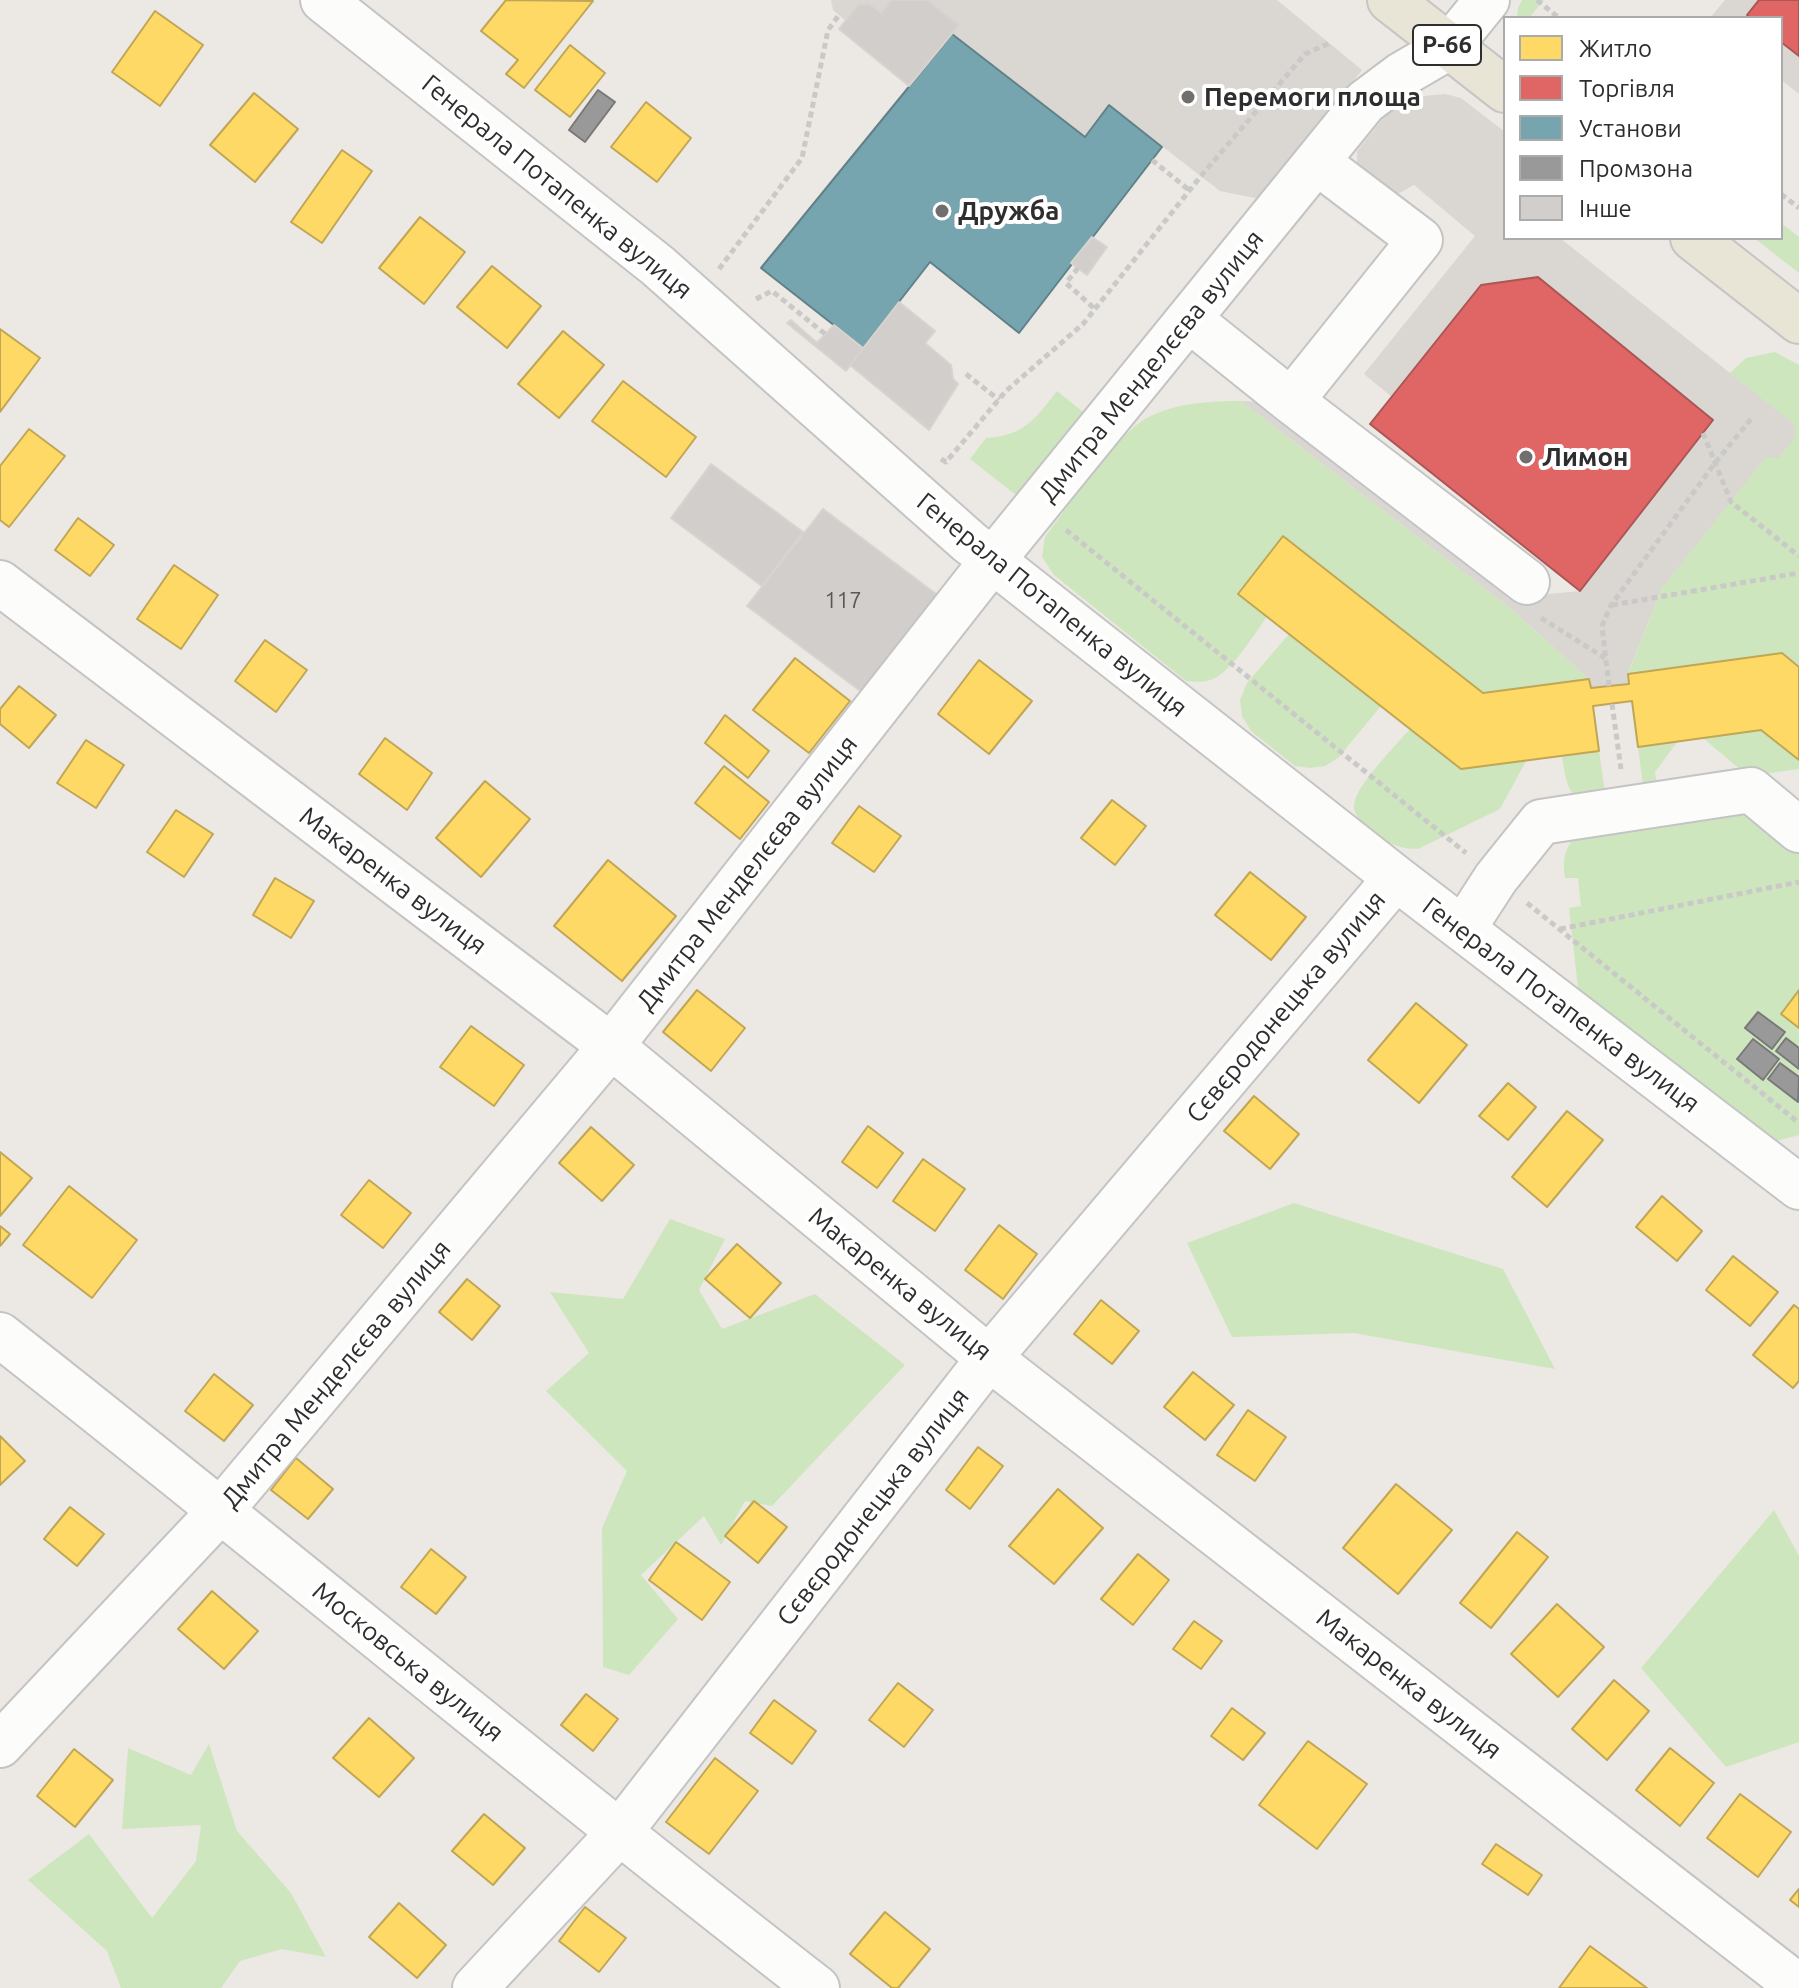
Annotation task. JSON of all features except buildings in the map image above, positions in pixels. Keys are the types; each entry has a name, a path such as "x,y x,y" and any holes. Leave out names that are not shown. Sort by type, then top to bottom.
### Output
{"main road":[{"name":"Р-66","path":"1390,0 1503,88"},
{"path":"1696,240 1799,321"}],"street":[{"name":"Генерала Потапенка вулиця","path":"323,0 658,266 992,561 1396,878 1799,1187"},
{"name":"Дмитра Менделєєва вулиця","path":"0,1745 222,1509 611,1046 992,561 1365,102 1401,75 1449,47 1487,0"},
{"path":"1291,401 1420,240 1317,162"},
{"path":"1190,320 1529,597"},
{"name":"Макаренка вулиця","path":"0,583 611,1046 989,1358 1799,1987"},
{"path":"1463,929 1496,878 1541,822 1751,790 1799,830"},
{"name":"Сєвєродонецька вулиця","path":"475,1988 618,1834 989,1358 1396,878"},
{"name":"Московська вулиця","path":"0,1335 222,1509 618,1834 817,1988"}],"path":[{"path":"1537,0 1557,16"},
{"path":"1548,9 1555,0"},
{"path":"715,274 802,158 828,30 839,15"},
{"path":"934,453 946,462 999,400 1083,324 1189,190 1305,54 1330,43"},
{"path":"1152,160 1189,190"},
{"path":"1783,196 1799,208"},
{"path":"1078,268 1066,283 1095,309"},
{"path":"749,303 772,291 825,334"},
{"path":"966,374 999,400"},
{"path":"1609,686 1602,626 1611,605 1751,419"},
{"path":"1703,433 1731,502 1799,556"},
{"path":"1056,522 1799,1123"},
{"path":"1611,605 1799,573"},
{"path":"1529,597 1605,658"},
{"path":"1612,704 1627,809"},
{"path":"1559,929 1799,882"}],"green space":[{"path":"1522,0 1544,0 1531,16 1517,16"},
{"path":"1783,225 1799,237 1799,273 1757,240 1783,240"},
{"path":"1775,352 1799,365 1799,666 1782,653 1628,674 1662,588 1792,423 1730,373 1746,358"},
{"path":"1057,391 1083,412 1016,495 970,459 986,438 1010,434 1028,424"},
{"path":"1241,401 1510,608 1589,679 1483,693 1283,537 1238,593 1267,617 1231,665 1217,677 1206,681 1186,681 1054,575 1042,557 1045,537 1092,474 1133,428 1145,419 1180,406"},
{"path":"1289,634 1381,706 1338,758 1325,766 1295,766 1251,731 1242,716 1240,700 1247,683"},
{"path":"1410,729 1461,769 1526,761 1500,809 1418,849 1394,844 1366,826 1356,814 1356,798 1377,766"},
{"path":"1761,730 1799,760 1799,769 1748,776 1703,738"},
{"path":"1678,741 1655,772 1658,791 1644,793 1638,747"},
{"path":"1599,751 1606,799 1591,802 1579,799 1570,790 1562,757"},
{"path":"1746,803 1799,846 1799,990 1781,1014 1799,1028 1799,1135 1776,1141 1764,1138 1579,997 1569,908 1581,906 1578,878 1565,878 1564,871 1568,847 1580,831"},
{"path":"1294,1203 1503,1269 1555,1369 1354,1333 1232,1337 1187,1243"},
{"path":"670,1219 725,1239 699,1290 722,1329 815,1294 905,1365 772,1506 745,1501 721,1545 704,1516 641,1575 678,1619 629,1675 603,1667 602,1528 627,1471 546,1391 589,1353 550,1292 623,1299"},
{"path":"1774,1510 1799,1556 1799,1742 1726,1767 1641,1668"},
{"path":"209,1744 237,1831 291,1893 326,1957 282,1949 240,1961 221,1988 121,1988 107,1951 28,1880 89,1834 152,1918 196,1861 201,1825 122,1829 128,1748 191,1775"}],"shaded area":[{"path":"831,0 892,0 881,13 869,4 858,5 845,20 833,10"},
{"name":"Перемоги площа","path":"927,0 1277,0 1362,70 1260,199 1220,191 1109,105 1085,137 952,34 958,25"},
{"path":"1725,0 1759,0 1752,16 1712,16"},
{"path":"1783,44 1799,56 1799,94 1783,82"},
{"path":"1445,94 1461,98 1503,130 1503,240 1563,240 1793,423 1796,435 1779,458 1766,457 1662,588 1628,673 1629,684 1591,688 1589,679 1510,608 1241,401 1262,402 1519,597 1580,591 1712,420 1538,277 1481,285 1392,397 1364,374 1475,236 1414,185 1389,199 1357,168 1357,151 1390,110 1414,97"}],"place":[{"name":"Перемоги площа","path":"1188,97"},
{"name":"Дружба","path":"942,211"},
{"name":"Лимон","path":"1526,457"}]}
